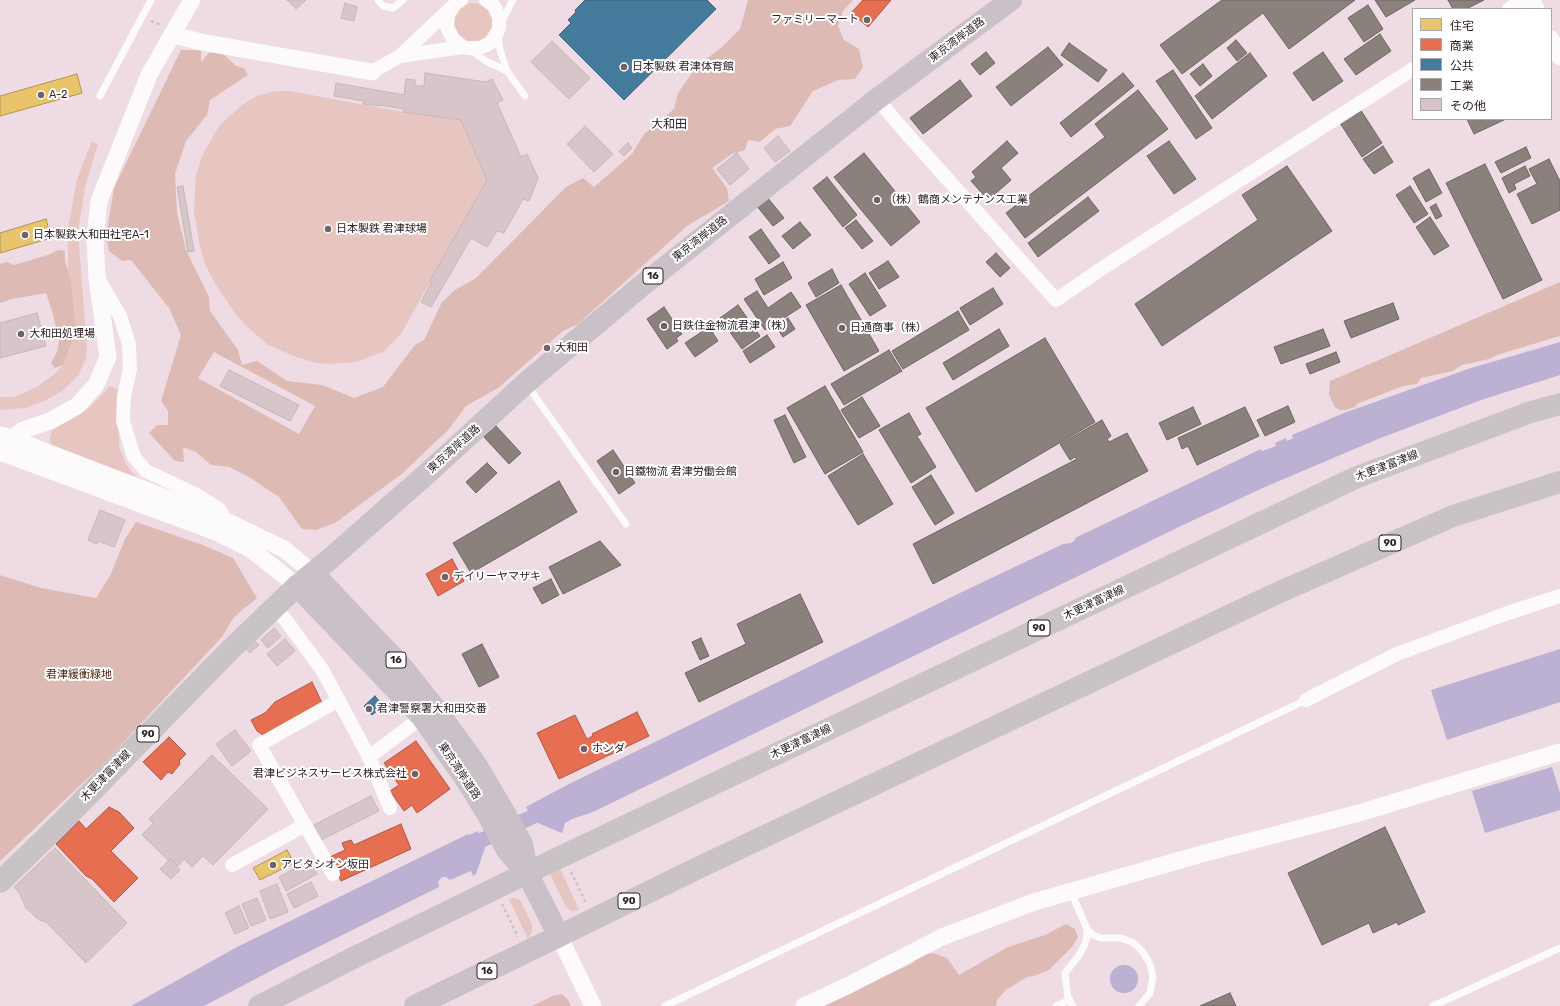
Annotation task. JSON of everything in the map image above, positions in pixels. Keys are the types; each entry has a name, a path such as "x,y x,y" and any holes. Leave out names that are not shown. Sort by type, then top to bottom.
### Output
{"highway":[{"name":"東京湾岸道路","path":"305,579 526,383 640,286 877,99 1011,0"},
{"name":"東京湾岸道路","path":"305,579 422,717 467,781 496,812"},
{"name":"東京湾岸道路","path":"305,579 388,652 422,691 477,766 496,812 507,850 523,864 559,936"},
{"path":"259,1006 355,957 523,864"},
{"name":"16","path":"415,1006 559,936"}],"main road":[{"name":"木更津富津線","path":"523,864 1357,477 1531,412 1560,404"},
{"name":"90","path":"559,936 692,870 1273,595 1452,516 1560,482"},
{"name":"木更津富津線","path":"0,882 57,827 230,650 305,579"}],"street":[{"path":"4,445 23,430 50,421 77,406 96,385 108,357 97,278 95,239 99,200 149,75 169,31 192,0"},
{"path":"400,56 465,48 480,48 490,43 498,31 499,17 494,6 486,0"},
{"path":"1511,8 1523,0"},
{"path":"169,31 201,42 372,72 400,56 458,2"},
{"path":"458,2 448,15 447,27 453,39 465,48"},
{"path":"1552,41 1560,57"},
{"path":"877,99 1056,300 1104,267 1412,70"},
{"path":"97,278 120,316 129,344 130,369 124,396 123,421 134,457 146,471 195,494 220,510 226,520"},
{"path":"4,445 226,520 284,549 305,579"},
{"path":"4,445 216,532 305,579"},
{"path":"1306,700 1397,654 1505,614 1560,596"},
{"path":"274,609 285,619 323,671 369,757 390,808"},
{"path":"333,874 259,745 339,700"},
{"path":"369,757 422,717"},
{"path":"804,1006 849,985 942,937 1034,902 1205,853 1359,813 1560,752"},
{"path":"232,865 305,825"},
{"path":"559,936 593,1006"}],"lane":[{"path":"100,96 142,18 150,0"},
{"path":"378,0 383,6 393,8 403,0"},
{"path":"513,0 498,31 500,50 507,71 525,96"},
{"path":"465,48 486,61 507,71"},
{"path":"526,383 626,524"},
{"path":"664,1006 1306,700"},
{"path":"1071,892 1087,929 1093,935 1101,938 1121,938 1132,942 1142,951 1150,964 1153,977 1150,993 1139,1006"},
{"path":"1056,1006 1071,1003 1065,984 1065,974 1080,954 1085,944 1087,929"},
{"path":"1434,1006 1560,948"}],"path":[{"path":"142,18 169,31"},
{"path":"570,871 587,905"},
{"path":"501,901 519,938"}],"shaded area":[{"path":"473,3 481,5 487,9 491,15 493,23 491,31 487,37 481,41 473,43 465,41 459,37 455,31 453,23 455,15 459,9 465,5"},
{"name":"日本製鉄 君津球場","path":"275,91 290,91 403,112 461,120 487,180 401,334 384,351 356,362 330,364 316,363 293,356 267,344 246,326 235,313 216,285 205,264 200,247 194,211 196,175 202,156 219,126 242,105 257,96"},
{"path":"92,141 98,144 85,187 78,232 87,348 86,359 78,376 62,391 46,400 25,408 0,410 0,397 14,397 35,388 55,374 63,365 74,337 75,325 68,270 68,228 77,179"},
{"path":"1560,342 1560,375 1484,399 1378,439 1265,487 1183,525 593,812 572,819 565,823 562,833 533,821 526,807 567,785 960,593 1063,544 1071,543 1075,540 1075,538 1261,449 1262,451 1276,446 1275,443 1286,438 1287,441 1293,438 1292,435 1344,413 1468,369"},
{"path":"110,386 120,391 119,446 126,464 137,477 52,448 50,439 52,430 88,409"},
{"path":"1560,649 1560,702 1447,740 1431,690"},
{"path":"1552,767 1560,793 1560,810 1485,833 1472,791"},
{"path":"478,831 486,845 476,874 473,876 471,871 450,880 446,877 442,877 438,882 439,887 280,966 204,1006 131,1006 237,947 468,834 469,835"},
{"path":"559,866 579,910 571,911 566,907 550,874"},
{"path":"514,898 520,900 532,925 532,931 528,939 509,899"},
{"path":"1124,965 1134,969 1138,979 1134,989 1124,993 1114,989 1110,979 1114,969"}],"green space":[{"path":"748,0 853,0 843,11 838,26 844,40 859,49 863,67 855,79 838,80 813,91 790,126 775,129 760,142 748,140 745,150 732,154 712,168 727,188 729,201 687,226 578,324 563,331 498,388 466,406 449,429 403,473 335,523 316,530 302,529 279,497 249,477 229,467 211,465 196,452 183,447 184,462 175,461 149,433 157,425 168,425 168,411 161,401 181,335 169,308 131,260 122,261 109,251 106,236 114,188 181,50 201,50 201,62 209,53 220,51 236,66 244,68 248,75 210,100 207,115 186,141 175,174 177,213 186,250 209,297 210,311 238,350 242,365 257,361 287,381 322,385 354,398 383,387 415,345 424,340 442,302 455,290 476,278 566,187 583,178 594,187 632,154 644,134 674,109 678,93 697,66 722,47 740,29","holes":["214,352 315,406 299,434 198,378"]},
{"path":"58,250 65,251 65,261 71,281 75,325 74,337 63,365 55,368 51,363 57,352 59,342 53,314 46,293 12,299 0,303 0,264 7,262 14,265 48,255"},
{"path":"1560,282 1560,336 1500,354 1489,359 1462,365 1453,371 1421,378 1417,384 1403,386 1357,404 1355,407 1339,410 1334,406 1329,394 1330,381"},
{"name":"君津緩衝緑地","path":"136,522 203,545 233,558 257,598 234,617 222,637 105,762 0,861 0,575 41,588 96,598 110,576 125,539"},
{"path":"1066,924 1075,929 1078,937 1073,946 1049,970 1027,977 1006,990 997,1000 996,1006 821,1006 911,964 923,954 933,953 947,958 959,975 1008,947 1045,935"},
{"path":"562,994 571,1006 532,1006 553,996"}],"pier":[{"path":"525,806 533,821 563,835 532,823 524,808"},
{"path":"477,829 488,845 476,877 486,845"}],"building: 住宅":[{"name":"A-2","path":"77,74 82,93 0,116 0,96"},
{"name":"日本製鉄大和田社宅A-1","path":"46,219 51,238 0,253 0,233"},
{"name":"アビタシオン坂田","path":"287,850 294,863 260,880 253,868"}],"building: 商業":[{"name":"ファミリーマート","path":"863,0 891,0 868,27 851,13"},
{"name":"デイリーヤマザキ","path":"452,559 464,581 438,596 426,574"},
{"path":"312,682 324,707 266,737 257,731 251,720 265,713 275,702"},
{"name":"ホンダ","path":"637,712 649,736 559,779 537,733 575,715 587,739 593,736 592,734"},
{"path":"169,737 186,754 179,761 180,764 172,774 168,772 161,780 143,762"},
{"name":"君津ビジネスサービス株式会社","path":"416,741 450,789 417,813 412,805 404,811 390,791 399,785 384,763"},
{"path":"109,807 119,812 134,828 111,851 138,878 114,902 92,879 86,876 56,844 79,821 86,829"},
{"path":"401,824 411,849 341,881 330,857 345,850 342,843 351,840 354,845"}],"building: 公共":[{"name":"日本製鉄 君津体育館","path":"585,0 707,0 716,9 624,100 559,35 571,23 568,20"},
{"path":"375,696 383,706 372,715 364,706"}],"building: 工業":[{"path":"1222,0 1355,0 1289,49 1263,13 1182,74 1160,45"},
{"path":"1375,0 1415,0 1386,17"},
{"path":"1448,0 1484,0 1468,8 1452,8"},
{"path":"1368,5 1383,29 1364,42 1348,18"},
{"path":"1380,34 1391,51 1356,75 1344,59"},
{"path":"1236,40 1247,53 1237,61 1227,48"},
{"path":"1069,43 1107,70 1098,82 1061,55"},
{"path":"1048,47 1063,65 1011,106 996,87"},
{"path":"986,52 995,63 980,75 971,64"},
{"path":"1323,52 1343,81 1313,101 1293,73"},
{"path":"1250,53 1267,76 1212,119 1195,96"},
{"path":"1203,64 1212,76 1200,86 1190,74"},
{"path":"1173,70 1212,128 1196,139 1156,81"},
{"path":"1123,73 1134,86 1071,137 1060,123"},
{"path":"960,80 972,96 923,134 910,118"},
{"path":"1138,90 1168,129 1025,238 1006,213 1105,137 1095,124"},
{"path":"1360,109 1382,143 1362,157 1340,123"},
{"path":"1467,120 1504,120 1474,134"},
{"path":"1007,141 1018,153 1001,168 1011,180 988,200 971,181 976,177 972,172"},
{"path":"1169,141 1196,179 1174,194 1147,156"},
{"path":"1383,146 1393,162 1374,174 1363,159"},
{"path":"1526,147 1531,158 1501,173 1495,162"},
{"name":"（株）鶴商メンテナンス工業","path":"864,153 920,222 891,246 834,177"},
{"path":"1549,159 1560,181 1560,210 1532,224 1517,194 1537,184 1529,169"},
{"path":"1485,164 1542,280 1503,299 1446,183"},
{"path":"1287,166 1332,231 1162,346 1135,304 1258,220 1242,195"},
{"path":"1525,166 1530,176 1514,184 1516,189 1509,193 1502,178"},
{"path":"1429,169 1442,193 1426,202 1413,178"},
{"path":"827,177 857,215 843,227 813,188"},
{"path":"1410,186 1428,214 1414,223 1396,195"},
{"path":"767,197 784,218 773,226 756,205"},
{"path":"1088,197 1099,211 1038,257 1028,243"},
{"path":"1436,204 1442,216 1436,219 1430,207"},
{"path":"1430,217 1449,246 1434,255 1416,227"},
{"path":"856,220 873,241 862,249 845,228"},
{"path":"800,222 811,235 793,249 782,236"},
{"path":"761,229 780,256 769,264 749,237"},
{"path":"996,253 1010,268 1000,277 986,262"},
{"path":"888,261 899,277 879,289 869,273"},
{"path":"783,262 792,278 764,295 755,279"},
{"path":"832,269 839,283 816,297 808,283"},
{"path":"865,273 886,306 870,316 849,284"},
{"name":"日通商事（株）","path":"841,285 879,351 844,371 806,305"},
{"path":"993,288 1003,304 970,325 960,308"},
{"path":"757,291 768,308 791,292 801,307 765,330 744,299"},
{"path":"1393,303 1399,319 1351,338 1344,321"},
{"path":"738,305 760,336 742,349 720,318"},
{"name":"日鉄住金物流君津（株）","path":"664,307 682,334 676,338 678,341 667,349 647,319"},
{"path":"958,311 969,330 903,369 892,351"},
{"path":"788,318 795,329 783,337 776,327"},
{"path":"709,327 718,341 695,357 685,343"},
{"path":"999,329 1009,346 953,380 943,363"},
{"path":"1323,329 1330,346 1281,364 1274,347"},
{"path":"767,335 775,347 750,363 743,351"},
{"path":"1045,338 1095,422 976,492 926,408"},
{"path":"889,350 902,371 844,405 831,384"},
{"path":"1336,352 1340,362 1310,374 1306,364"},
{"path":"825,386 863,452 825,474 787,408"},
{"path":"862,397 880,426 859,438 841,410"},
{"path":"1288,406 1295,422 1265,436 1257,420"},
{"path":"1193,407 1201,424 1167,440 1159,423"},
{"path":"1245,407 1259,436 1197,465 1188,446 1182,449 1178,438"},
{"path":"909,413 921,434 917,436 936,467 911,483 879,430"},
{"path":"785,415 806,457 794,463 774,420"},
{"path":"1102,420 1111,436 1107,439 1109,442 1127,433 1148,471 933,584 913,544 1077,459 1075,457 1070,460 1060,444"},
{"path":"496,426 521,453 509,464 484,437"},
{"name":"日鐵物流 君津労働会館","path":"613,450 635,483 619,494 597,461"},
{"path":"863,454 893,504 858,525 828,476"},
{"path":"487,463 497,473 476,493 466,482"},
{"path":"931,475 954,513 935,525 912,487"},
{"path":"559,481 577,512 471,573 453,543"},
{"path":"600,541 621,565 563,594 549,567"},
{"path":"551,579 559,595 542,604 533,588"},
{"path":"800,594 823,642 699,702 685,673 746,644 737,624"},
{"path":"701,638 709,656 700,660 692,642"},
{"path":"482,644 499,677 479,687 462,654"},
{"path":"1385,827 1425,912 1398,925 1397,922 1373,933 1369,923 1322,945 1288,873"},
{"path":"1230,993 1236,1006 1200,1006"}],"building: その他":[{"path":"287,0 306,0 296,9"},
{"path":"345,3 357,7 354,21 341,18"},
{"path":"552,41 590,78 569,99 531,62"},
{"path":"425,73 486,82 492,79 503,100 497,103 521,157 527,154 538,178 529,201 523,199 504,233 497,231 487,247 471,238 431,307 421,302 431,283 430,281 487,180 461,120 403,112 404,109 363,104 364,101 334,96 336,83 404,95 406,79 415,80 415,86 424,86"},
{"path":"585,126 613,154 594,172 567,144"},
{"path":"778,136 790,151 775,162 764,148"},
{"path":"628,143 632,148 624,156 619,151"},
{"path":"737,153 749,169 730,185 717,169"},
{"path":"183,186 194,251 188,252 177,187"},
{"name":"大和田処理場","path":"37,313 46,346 0,358 0,323"},
{"path":"229,370 299,405 290,421 220,386"},
{"path":"100,510 125,520 114,547 98,541 97,544 88,540"},
{"path":"274,628 281,636 268,648 261,640"},
{"path":"253,639 259,645 250,653 244,647"},
{"path":"285,639 295,651 277,666 267,654"},
{"path":"235,730 251,751 232,766 216,744"},
{"path":"212,755 268,809 213,865 203,856 192,867 184,859 178,866 170,858 168,860 142,835 153,823 149,819"},
{"path":"371,796 379,811 319,841 312,826"},
{"path":"55,848 127,923 86,963 46,922 39,920 26,908 20,894 14,887"},
{"path":"170,859 180,870 171,879 160,869"},
{"path":"310,860 317,874 286,891 279,877"},
{"path":"311,882 318,896 294,908 287,894"},
{"path":"277,884 288,912 270,919 260,891"},
{"path":"257,898 266,920 251,926 242,904"},
{"path":"239,906 249,928 235,934 225,913"}],"waterway":[{"path":"465,848 549,809"}],"place":[{"name":"ファミリーマート","path":"867,20"},
{"name":"日本製鉄 君津体育館","path":"624,67"},
{"name":"A-2","path":"41,95"},
{"name":"（株）鶴商メンテナンス工業","path":"877,200"},
{"name":"日本製鉄 君津球場","path":"328,229"},
{"name":"日本製鉄大和田社宅A-1","path":"25,235"},
{"name":"日鉄住金物流君津（株）","path":"664,326"},
{"name":"日通商事（株）","path":"842,328"},
{"name":"大和田処理場","path":"21,334"},
{"name":"大和田","path":"547,348"},
{"name":"日鐵物流 君津労働会館","path":"616,472"},
{"name":"デイリーヤマザキ","path":"445,577"},
{"name":"君津警察署大和田交番","path":"369,709"},
{"name":"ホンダ","path":"584,749"},
{"name":"君津ビジネスサービス株式会社","path":"415,774"},
{"name":"アビタシオン坂田","path":"273,865"}],"district":[{"name":"大和田","path":"669,125"}]}
